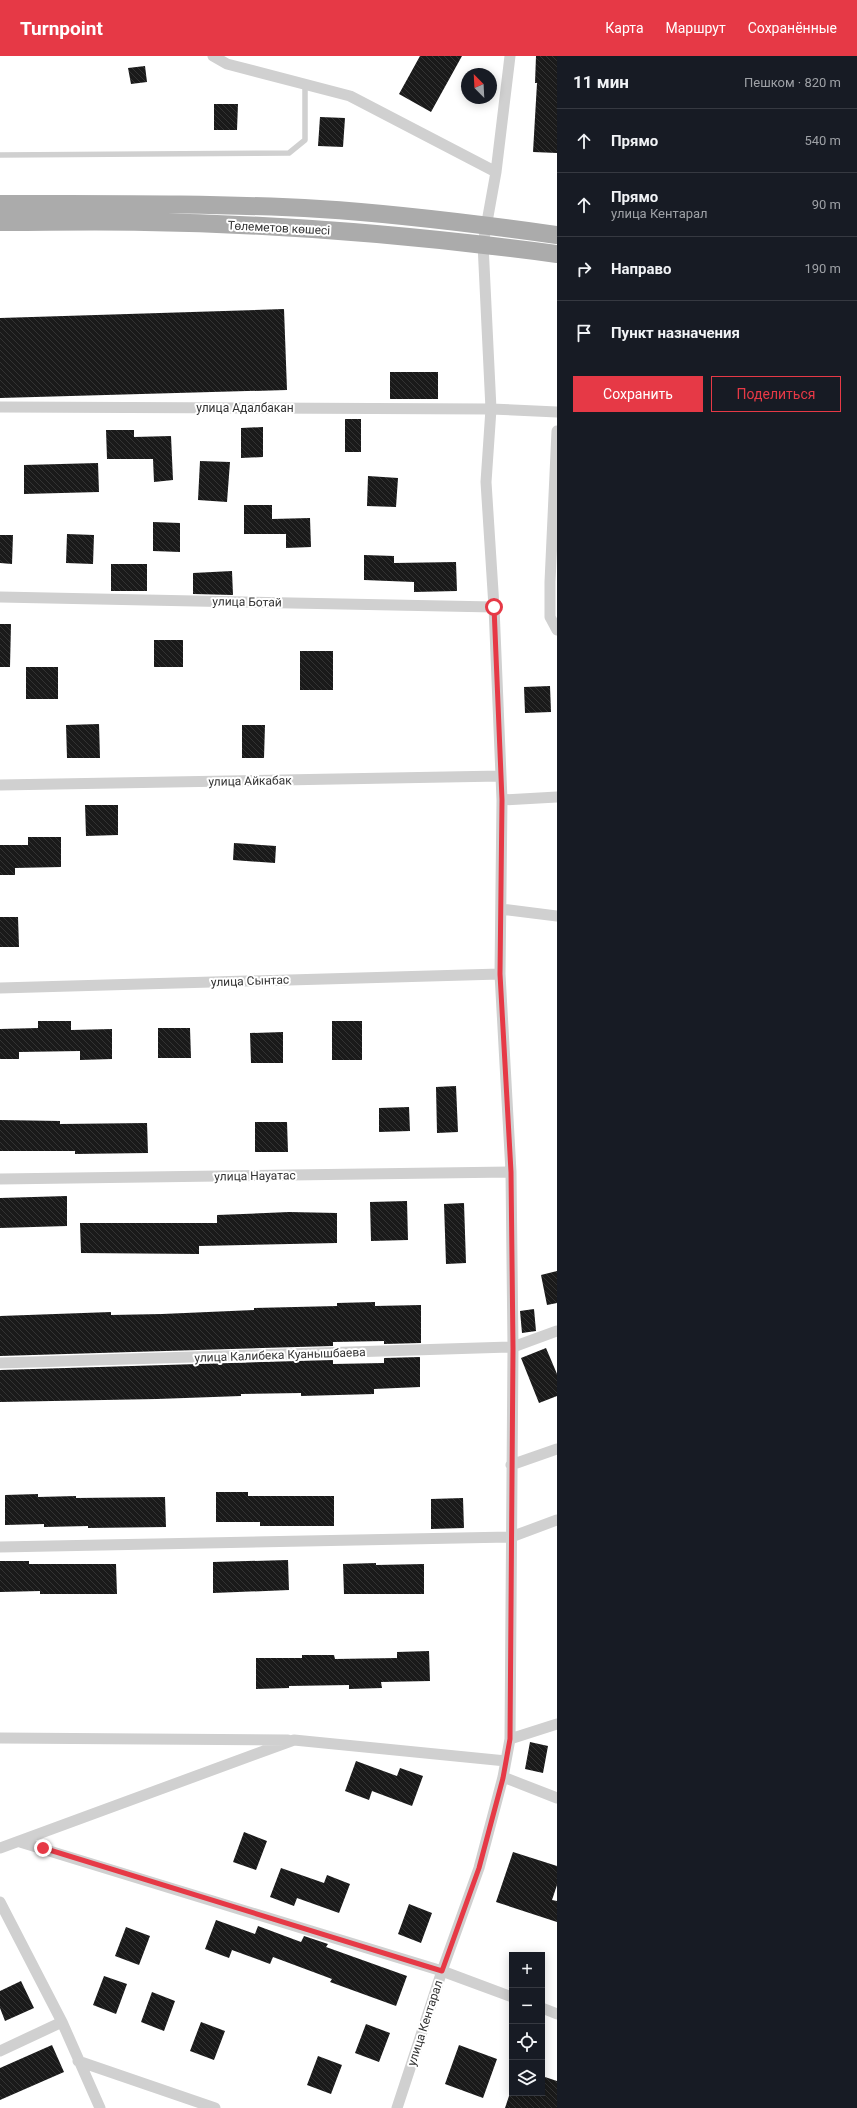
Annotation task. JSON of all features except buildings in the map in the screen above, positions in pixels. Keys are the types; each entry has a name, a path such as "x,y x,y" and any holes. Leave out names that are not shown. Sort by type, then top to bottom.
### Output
{"main road":[{"name":"Төлеметов көшесі","path":"0,204 147,204 320,209 486,225 557,235"},
{"name":"Төлеметов көшесі","path":"0,222 154,222 350,232 483,244 557,254"}],"street":[{"path":"213,56 227,64 350,96 496,172"},
{"name":"улица Кентарал","path":"397,2108 442,1971 479,1868 503,1778 510,1739 513,1348 511,1172 500,974 502,800 494,607 486,482 491,409 483,244 496,172 510,56"},
{"name":"улица Адалбакан","path":"0,407 491,409 557,412"},
{"path":"557,431 550,582 550,617 557,630"},
{"name":"улица Ботай","path":"0,597 494,607"},
{"name":"улица Айкабак","path":"0,785 501,776"},
{"path":"502,800 557,797"},
{"path":"501,909 557,916"},
{"name":"улица Сынтас","path":"0,988 500,974"},
{"name":"улица Науатас","path":"0,1180 511,1172"},
{"name":"улица Калибека Куанышбаева","path":"0,1363 513,1348 557,1331"},
{"path":"511,1465 557,1449"},
{"path":"0,1547 511,1537 557,1520"},
{"path":"510,1739 557,1724"},
{"path":"0,1738 294,1740 506,1761"},
{"path":"0,1848 20,1842 294,1740"},
{"path":"503,1778 557,1798"},
{"path":"20,1842 442,1971 509,1996"},
{"path":"0,1902 62,2022 100,2108"},
{"path":"545,2009 557,2014"},
{"path":"0,2051 62,2022"},
{"path":"78,2061 216,2108"}],"lane":[{"path":"0,155 289,153 305,140 305,84"}],"route":[{"path":"43,1848 442,1971 479,1868 503,1778 510,1739 513,1348 511,1172 500,974 502,800 494,607"}]}
